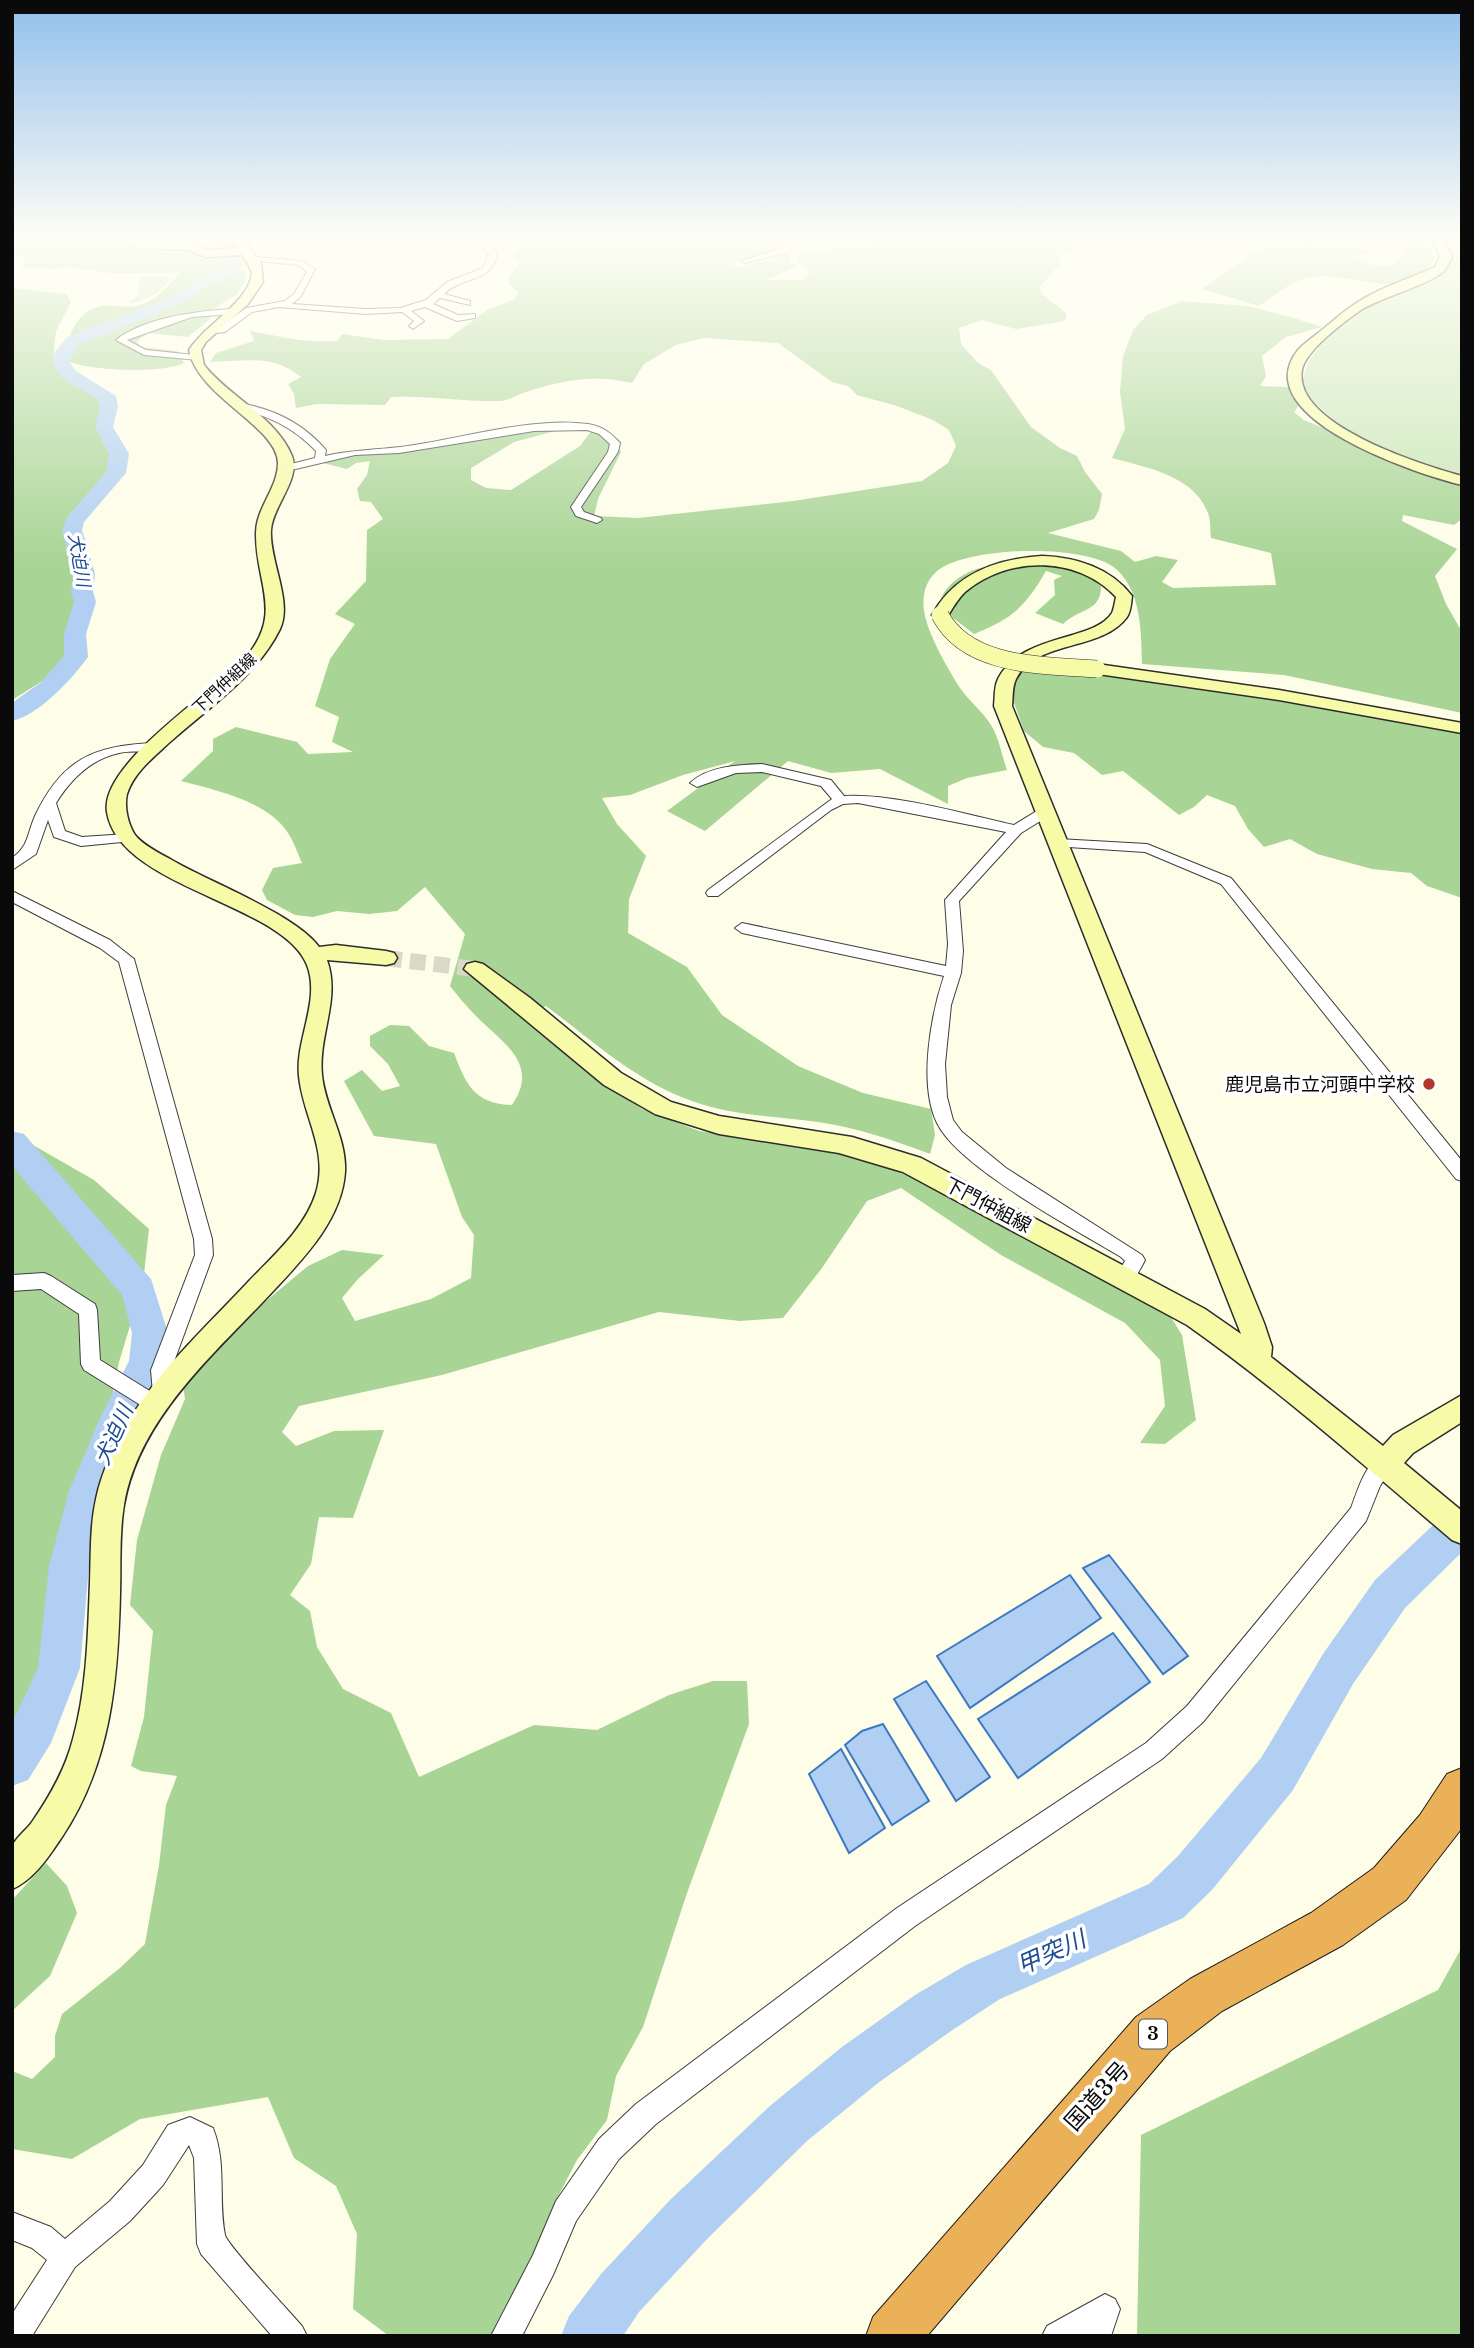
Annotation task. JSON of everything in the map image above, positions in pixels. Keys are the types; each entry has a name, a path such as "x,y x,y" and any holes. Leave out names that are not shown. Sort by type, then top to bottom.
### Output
{"highway":[{"name":"国道3号","path":"892,2336 1153,2034 1206,1995 1327,1929 1390,1884 1435,1830 1462,1789"}],"street":[{"path":"137,349 144,352 195,358"},
{"path":"196,349 195,358 207,377 282,447 287,468 320,458 355,452 399,450 534,428 588,427 603,432 615,443 613,452 576,508 580,514 597,520"},
{"path":"1307,349 1297,362 1294,378 1299,394 1340,432 1401,461 1462,481"},
{"path":"238,405 257,407 305,433 321,450 320,458"},
{"name":"下門仲組線","path":"127,838 116,811 118,794 137,762 246,666 273,627 275,599 262,531 287,468"},
{"path":"1256,1363 1259,1347 1251,1323 1012,735 1003,706 1003,684 1015,666 1028,657 1109,625 1121,613 1124,596 1105,580 1080,567 1057,561 1030,562 976,579 951,597 940,615 941,622 955,638 975,650 1035,663 1266,693 1462,728"},
{"path":"12,865 31,851 35,831 50,802 76,768 113,750 153,747"},
{"path":"697,783 735,769 762,768 826,783 840,800"},
{"path":"713,893 826,807 840,800 880,802 1016,830"},
{"path":"50,802 59,834 81,842 127,838 145,853 194,882 288,929 302,940 314,955 324,990 310,1064 314,1091 331,1146 331,1187 310,1232 152,1398"},
{"path":"1045,812 1016,830 952,900 956,955 944,1003 937,1050 944,1121 959,1141 1004,1174 1127,1252 1136,1260 1124,1277"},
{"path":"1058,843 1147,848 1226,881 1462,1174"},
{"path":"12,896 105,944 126,959 203,1240 204,1255 152,1398 114,1483 107,1525 103,1671 96,1724 81,1769 56,1816 12,1871"},
{"path":"742,928 953,973"},
{"path":"314,955 336,952 386,958"},
{"name":"下門仲組線","path":"475,969 506,988 593,1063 636,1095 664,1109 729,1127 817,1139 876,1152 934,1177 1124,1277 1216,1330 1462,1530"},
{"path":"12,1283 44,1281 88,1310 90,1364 152,1398"},
{"path":"506,2336 543,2265 566,2211 609,2149 646,2114 906,1917 1154,1751 1195,1714 1359,1514 1372,1481 1390,1469 1403,1444 1462,1407"},
{"path":"15,2336 65,2256 120,2211 153,2175 178,2135 190,2131 203,2138 208,2158 211,2244 292,2336"},
{"path":"12,2227 41,2236 65,2256"},
{"path":"1058,2336 1105,2309 1096,2336"}],"green space":[{"path":"12,349 54,349 53,361 84,377 99,390 112,429 124,450 109,482 78,509 75,533 80,550 90,564 74,595 84,610 87,632 81,645 61,667 12,700"},
{"path":"66,349 155,349 177,351 184,363 159,369 123,370 87,366 63,359"},
{"path":"230,349 670,349 644,364 632,383 605,379 579,380 539,388 503,401 391,397 385,405 317,404 296,408 294,394 288,384 301,377 291,370 269,362 210,362 216,353"},
{"path":"786,349 965,349 978,363 991,370 1031,427 1060,448 1077,456 1085,472 1102,494 1094,519 1048,533 1121,551 1135,562 1156,556 1178,560 1162,582 1173,588 1276,585 1271,553 1211,538 1208,514 1191,489 1166,474 1112,458 1125,429 1120,392 1126,349 1271,349 1262,356 1266,376 1260,386 1288,387 1300,404 1294,412 1304,420 1462,484 1462,519 1454,525 1403,515 1402,521 1457,549 1435,576 1446,604 1462,632 1462,713 1284,675 1142,664 1140,626 1135,601 1125,578 1116,569 1080,555 1026,551 998,553 951,563 936,572 927,585 923,605 929,630 939,651 960,688 991,725 1007,770 967,778 948,786 948,804 880,769 831,773 788,761 705,831 667,811 735,761 683,775 630,795 602,798 617,824 646,856 629,899 628,933 687,967 722,1015 798,1066 863,1093 931,1109 935,1135 930,1154 847,1128 723,1110 672,1093 634,1072 546,1006 541,1008 520,989 481,964 611,1087 642,1109 699,1131 863,1158 911,1177 1169,1314 1182,1335 1196,1420 1165,1444 1140,1443 1165,1406 1160,1360 1125,1323 1001,1255 901,1188 867,1201 822,1268 783,1318 740,1321 659,1312 442,1375 299,1406 282,1432 296,1446 334,1431 384,1430 353,1518 319,1517 311,1564 290,1595 310,1611 317,1647 343,1689 391,1713 419,1777 534,1725 597,1730 669,1695 713,1681 747,1681 749,1724 687,1893 643,2027 616,2076 607,2120 577,2160 552,2208 531,2267 493,2336 389,2336 353,2309 357,2234 336,2186 294,2158 268,2097 140,2119 72,2159 12,2149 12,2071 32,2079 55,2057 55,2036 62,2014 120,1968 145,1944 166,1805 177,1776 141,1771 131,1766 144,1717 153,1631 130,1605 137,1540 161,1455 185,1399 181,1372 308,1266 342,1250 384,1255 342,1298 355,1321 431,1299 471,1278 474,1235 462,1217 436,1144 374,1136 344,1081 362,1070 382,1091 400,1086 388,1064 370,1046 370,1036 390,1025 409,1026 429,1046 454,1053 474,1091 499,1104 512,1105 520,1090 522,1077 514,1054 450,986 465,934 425,887 397,911 369,914 337,911 313,917 295,915 267,900 262,890 273,868 302,863 290,837 279,822 240,798 181,781 213,751 213,739 236,727 297,742 308,754 353,752 332,742 339,717 315,706 330,659 355,624 335,614 366,581 367,530 383,519 371,502 360,501 357,489 367,475 370,461 356,463 347,469 323,463 371,450 578,425 514,442 471,468 471,480 486,488 511,490 580,446 595,426 610,436 621,452 598,499 594,516 638,518 793,501 922,481 948,463 956,446 949,430 933,420 857,395 848,386 832,382"},
{"path":"1319,349 1462,349 1462,474 1396,453 1353,432 1334,419 1302,387 1311,358"},
{"path":"1055,562 1094,577 1101,585 1098,600 1094,605 1063,624 1035,613 1055,595 1054,580 1062,576 1046,571 1017,610 974,634 948,614 941,598 950,585 976,569 1008,563"},
{"path":"1021,668 1113,676 1462,725 1462,898 1427,886 1411,873 1372,869 1317,854 1290,839 1264,847 1248,829 1235,806 1207,795 1194,807 1179,815 1123,771 1102,775 1074,753 1043,747 1024,731 1011,694 1012,680"},
{"path":"12,1133 94,1180 149,1229 143,1283 119,1362 88,1517 78,1625 78,1671 55,1724 12,1763"},
{"path":"46,1863 67,1886 77,1913 50,1976 12,2011 12,1900"},
{"path":"1462,1947 1462,2336 1137,2336 1141,2135 1438,1990"}],"water":[{"path":"1109,1555 1188,1656 1163,1674 1083,1568"},
{"path":"1070,1575 1101,1618 970,1708 937,1656"},
{"path":"1113,1633 1150,1682 1018,1778 978,1719"},
{"path":"926,1681 990,1777 956,1801 894,1699"},
{"path":"883,1724 929,1801 892,1825 845,1745 862,1731"},
{"path":"841,1749 885,1828 849,1853 809,1774"}],"waterway":[{"name":"犬迫川","path":"12,714 48,688 76,657 75,634 85,602 82,592 84,574 72,530 74,521 116,473 119,454 104,427 109,406 107,396 69,375 60,361 66,349"},
{"name":"犬迫川","path":"12,1143 138,1289 150,1333 147,1362 120,1416 89,1491 69,1566 59,1668 35,1727 12,1764"},
{"name":"甲突川","path":"589,2336 620,2293 689,2219 789,2123 860,2065 933,2013 983,1982 1166,1901 1195,1873 1277,1774 1338,1669 1390,1594 1462,1524"}],"tunnel":[{"path":"386,958 475,969"}],"place":[{"name":"鹿児島市立河頭中学校","path":"1429,1084"}]}
